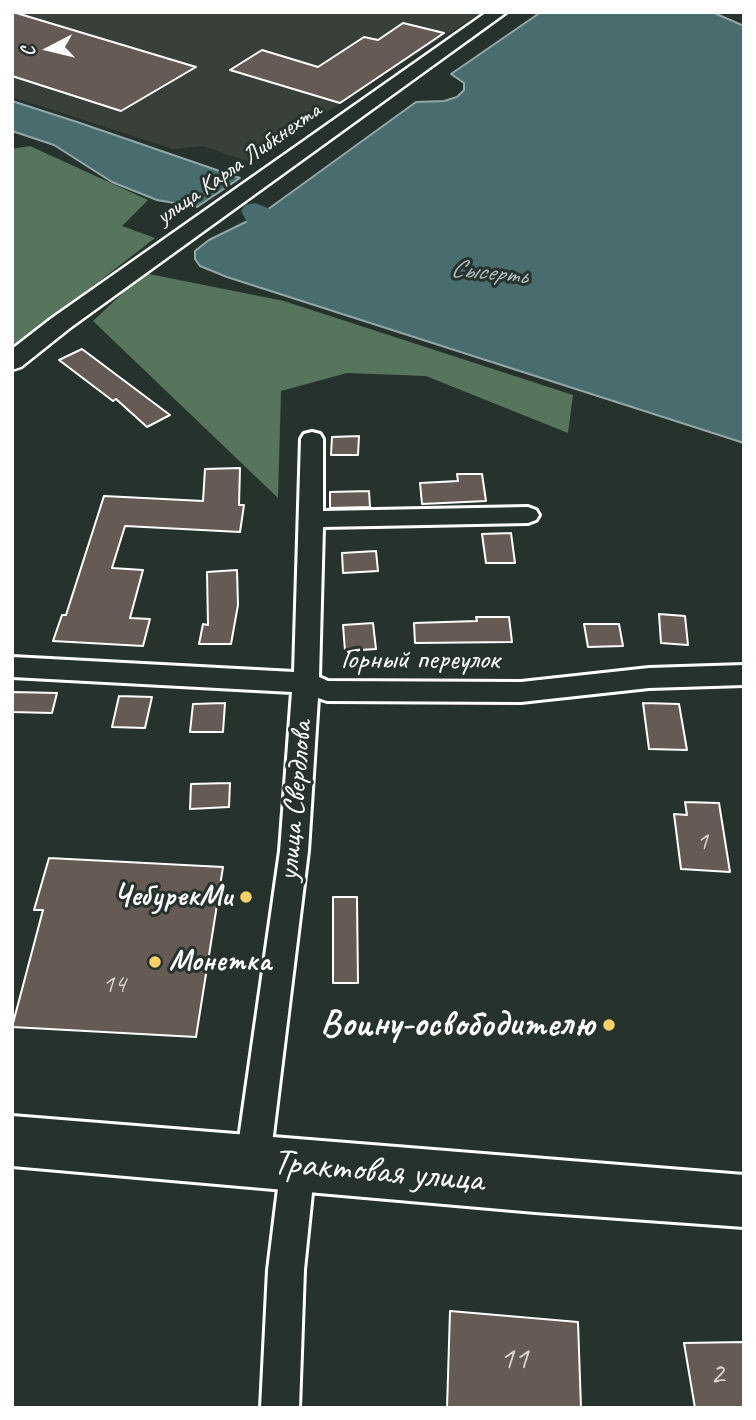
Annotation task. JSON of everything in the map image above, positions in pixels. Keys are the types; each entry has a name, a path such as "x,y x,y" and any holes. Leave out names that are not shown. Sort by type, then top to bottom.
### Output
{"main road":[{"name":"Трактовая улица","path":"12,1140 534,1186 744,1201"}],"street":[{"name":"улица Карла Либкнехта","path":"12,362 61,323 499,12"},
{"name":"улица Свердлова","path":"280,1408 287,1259 276,1162 306,683 312,439"},
{"path":"312,519 528,515"},
{"name":"Горный переулок","path":"12,667 267,679 306,683 327,691 521,692 649,678 744,675"}],"shaded area":[{"path":"12,12 482,12 249,162 203,146 173,149 12,97"}],"green space":[{"path":"30,146 148,200 122,226 155,238 12,349 12,149"},
{"path":"144,273 284,301 573,395 568,433 426,376 347,373 281,391 278,498 93,321"}],"water":[{"path":"541,12 712,12 744,26 744,443 227,277 200,266 195,259 195,251 209,240 260,215 416,102 444,101 457,97 464,90 464,83 451,74"},
{"path":"12,101 240,178 197,207 157,200 112,182 54,145 12,131"}],"building":[{"path":"12,12 196,67 121,111 12,76"},
{"path":"403,23 444,33 340,103 230,70 262,50 318,67 364,37 378,40"},
{"path":"82,349 170,415 147,427 116,399 113,401 59,360"},
{"path":"359,436 358,455 331,455 332,437"},
{"path":"240,468 239,505 244,505 240,532 125,526 112,568 143,570 130,618 150,619 143,646 53,641 62,615 66,615 104,496 203,501 205,469"},
{"path":"457,474 482,474 486,501 422,504 420,483 458,481"},
{"path":"369,491 370,507 330,508 330,492"},
{"path":"511,533 515,563 486,563 482,534"},
{"path":"376,551 378,571 343,573 342,553"},
{"path":"237,570 238,605 231,644 199,644 203,624 208,625 207,572"},
{"path":"659,614 685,616 688,645 661,643"},
{"path":"476,617 509,617 512,642 415,643 414,623 477,621"},
{"path":"373,623 376,649 345,651 343,625"},
{"path":"584,624 619,624 623,646 588,647"},
{"path":"12,692 57,693 52,713 12,712"},
{"path":"119,696 152,697 145,728 112,727"},
{"path":"225,703 223,732 190,732 193,704"},
{"path":"643,703 679,704 687,750 649,749"},
{"path":"230,783 229,807 190,809 191,784"},
{"path":"685,802 719,803 730,872 681,869 674,814 687,815"},
{"path":"49,858 223,867 196,1037 12,1027 43,910 34,910"},
{"path":"333,897 357,897 358,983 333,983"},
{"path":"450,1311 578,1322 581,1408 447,1408"},
{"path":"744,1342 744,1408 695,1408 684,1343"}],"waterway":[{"name":"Сысерть","path":"255,211 260,215 273,245 298,248"}],"place":[{"name":"ЧебурекМи","path":"246,897"},
{"name":"Монетка","path":"155,962"},
{"name":"Воину-освободителю","path":"609,1025"}]}
